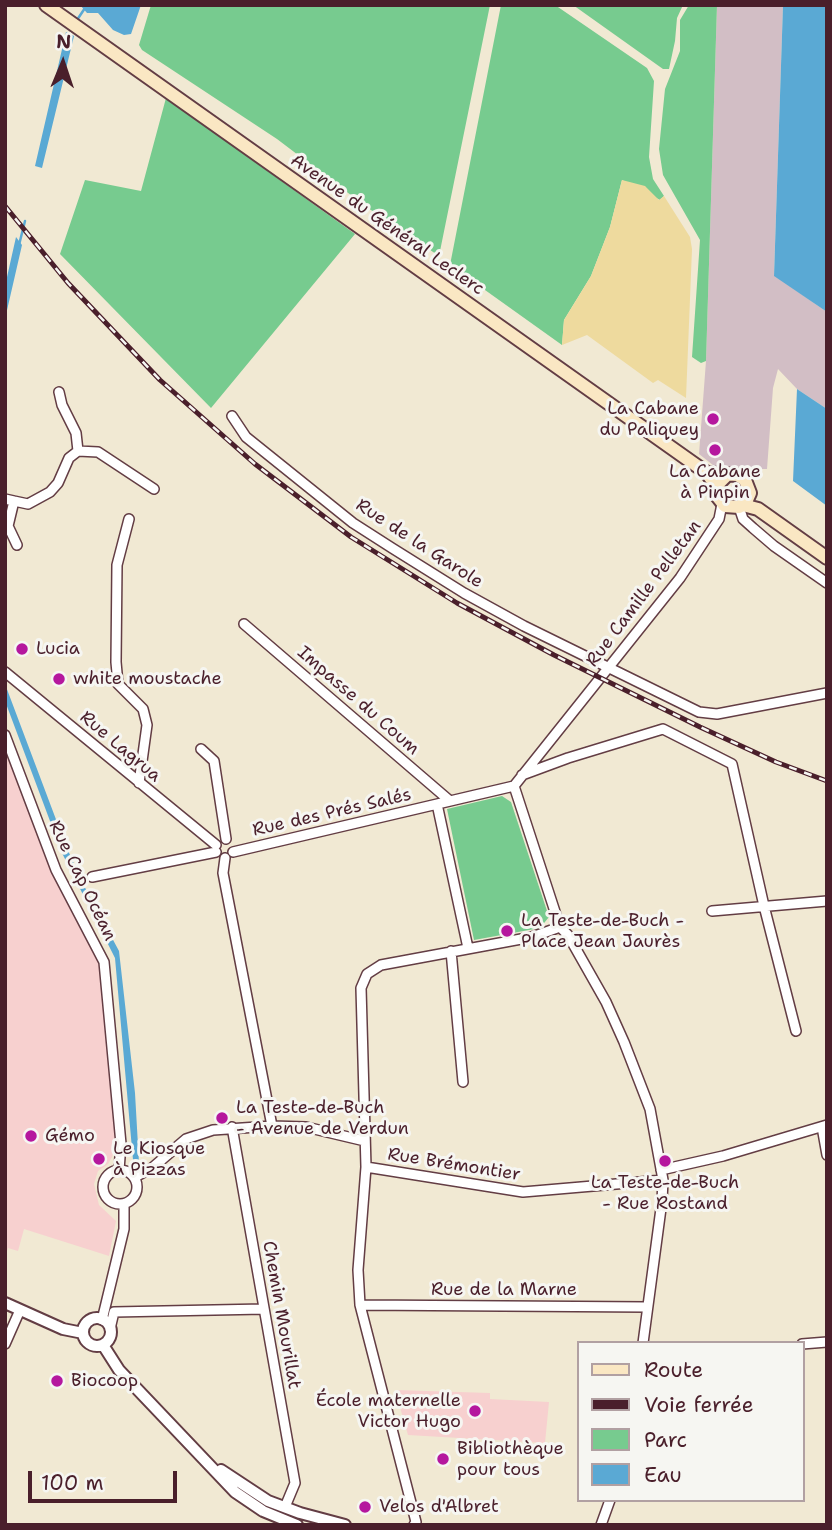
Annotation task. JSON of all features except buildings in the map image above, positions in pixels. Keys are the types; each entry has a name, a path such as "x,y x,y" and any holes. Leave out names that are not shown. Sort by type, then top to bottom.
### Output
{"main road":[{"name":"Avenue du Général Leclerc","path":"46,5 707,473 717,487"},
{"name":"Avenue du Général Leclerc","path":"707,473 726,476"},
{"path":"737,503 748,484 741,477 726,476 717,487 717,496 737,503 758,509 827,558"}],"street":[{"path":"59,392 62,405 76,433 78,451"},
{"name":"Rue de la Garole","path":"232,416 246,437 363,529 500,613 699,712 708,714 827,694"},
{"path":"17,545 8,526 9,500 28,505 50,492 58,483 69,458 78,451 98,453 154,489"},
{"path":"737,503 743,519 753,528 827,583"},
{"name":"Rue Camille Pelletan","path":"514,786 680,578 719,520 737,503"},
{"path":"129,519 117,565 116,663 118,684 143,709 147,724 139,783"},
{"name":"Impasse du Coum","path":"244,624 450,802"},
{"name":"Rue Lagrua","path":"5,672 216,849"},
{"path":"522,775 663,729 732,764 796,1031"},
{"name":"Rue Cap Océan","path":"5,735 52,861 104,962 121,1144 119,1170"},
{"path":"201,749 214,761 226,839"},
{"path":"514,786 560,927 568,935 600,990 647,1098 662,1175 659,1235 643,1341"},
{"name":"Rue des Prés Salés","path":"229,855 514,786"},
{"path":"438,804 468,948"},
{"path":"229,855 219,856 216,849 220,840 226,839 232,843 229,855 223,873 272,1126"},
{"path":"92,877 216,849"},
{"path":"712,911 827,901"},
{"path":"414,1525 416,1521 360,1305 358,1270 366,1167 361,988 368,974 381,965 533,937 560,927"},
{"path":"451,951 463,1082"},
{"path":"824,1126 827,1155"},
{"name":"Rue Brémontier","path":"366,1167 523,1192 662,1175 824,1126"},
{"path":"135,1177 152,1168 186,1139 232,1127 306,1127 365,1141"},
{"name":"Chemin Mourillat","path":"232,1127 295,1483 285,1507"},
{"path":"111,1172 130,1172 135,1177 138,1189 132,1200 124,1204 113,1203 105,1196 105,1179 111,1172"},
{"path":"102,1320 124,1229 124,1204"},
{"path":"5,1303 63,1329 83,1333 90,1345 103,1345 109,1338 114,1312 264,1309"},
{"name":"Rue de la Marne","path":"360,1305 648,1307"},
{"path":"5,1344 20,1310"},
{"path":"102,1320 110,1329"},
{"path":"83,1333 89,1321 102,1320"},
{"path":"804,1344 827,1342"},
{"path":"103,1345 120,1370 235,1492 278,1518 298,1525"},
{"path":"208,1461 268,1500 345,1525"},
{"path":"601,1525 609,1502"}],"shaded area":[{"path":"717,5 783,5 774,275 827,312 827,409 797,389 778,369 773,388 767,469 718,469 699,454 706,361"},
{"path":"5,744 64,897 100,961 117,1140 112,1157 108,1164 98,1171 94,1184 99,1205 116,1221 109,1256 24,1229 18,1251 8,1248 5,1258"},
{"name":"École maternelle Victor Hugo","path":"395,1390 490,1393 490,1399 549,1402 545,1443 408,1435"}],"green space":[{"path":"151,5 490,5 439,256 368,208 277,139 142,50 139,45"},
{"path":"501,5 555,5 647,68 654,81 649,157 653,179 664,196 660,200 622,180 610,227 591,276 564,320 562,345 450,265"},
{"path":"573,5 683,5 677,18 669,69 663,69"},
{"path":"689,5 717,5 706,361 701,363 692,357 700,240 663,175 659,149 665,89 680,51 680,20"},
{"path":"166,98 355,234 211,408 60,254 85,180 141,191"},
{"path":"502,796 511,802 549,917 540,928 474,940 447,809"}],"sand":[{"path":"622,180 645,186 659,200 664,196 690,237 692,249 686,398 658,380 653,383 587,335 562,345 564,320 591,276 610,227"}],"water":[{"path":"80,5 141,5 131,34 124,35 113,30 98,13 87,13"},
{"path":"783,5 827,5 827,312 774,276"},
{"path":"66,32 74,36 42,168 35,166"},
{"path":"16,237 22,245 5,319 5,286"},
{"path":"797,389 827,409 827,506 793,481"},
{"path":"5,684 66,846 119,951 135,1093 139,1163 133,1160 115,958 62,853 5,701"}],"waterway":[{"path":"77,20 87,5"},
{"path":"19,245 25,221"}],"railway":[{"path":"5,206 68,283 160,380 255,464 351,537 457,603 554,655 700,727 776,762 827,781"}],"place":[{"name":"La Cabane du Paliquey","path":"713,419"},
{"name":"La Cabane à Pinpin","path":"715,450"},
{"name":"Lucia","path":"22,649"},
{"name":"white moustache","path":"59,679"},
{"name":"La Teste-de-Buch - Place Jean Jaurès","path":"507,931"},
{"name":"La Teste-de-Buch - Avenue de Verdun","path":"222,1118"},
{"name":"Gémo","path":"31,1136"},
{"name":"Le Kiosque à Pizzas","path":"99,1159"},
{"name":"La Teste-de-Buch - Rue Rostand","path":"665,1161"},
{"name":"Biocoop","path":"57,1381"},
{"name":"École maternelle Victor Hugo","path":"475,1411"},
{"name":"Bibliothèque pour tous","path":"443,1459"},
{"name":"Velos d'Albret","path":"365,1507"}]}
